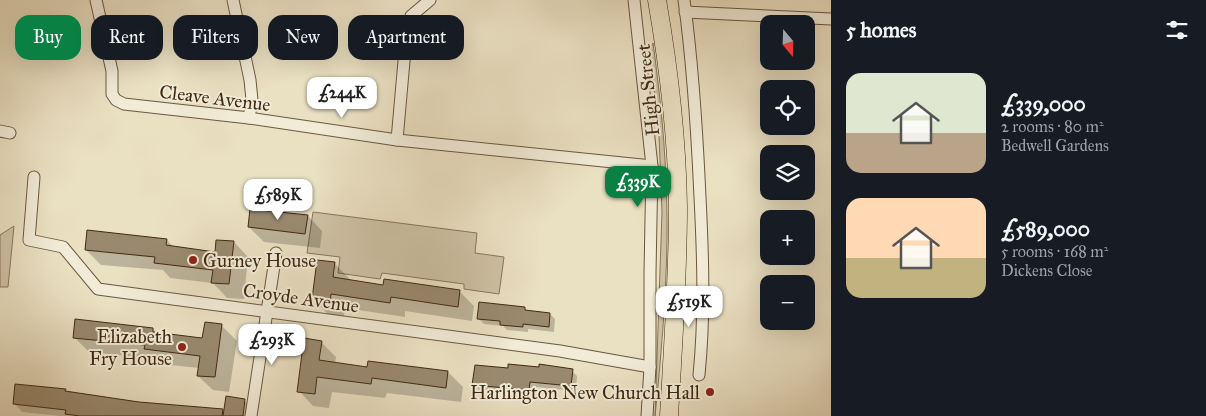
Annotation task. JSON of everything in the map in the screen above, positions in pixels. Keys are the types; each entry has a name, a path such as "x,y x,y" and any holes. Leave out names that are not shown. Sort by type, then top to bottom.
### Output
{"main road":[{"name":"High Street","path":"657,0 664,40 672,112 678,205 677,277 670,416"}],"street":[{"name":"Cleave Avenue","path":"96,0 112,71 112,94 116,100 124,104 249,118 397,140 652,166"},
{"path":"233,0 250,80 252,100 249,118"},
{"path":"397,140 404,61 411,16 430,0"},
{"path":"628,0 634,0 652,166 650,367 647,416"},
{"path":"684,0 696,103 704,284 699,375"},
{"path":"686,12 831,19"},
{"name":"Croyde Avenue","path":"34,177 29,240 63,247 98,289 560,351 650,367"},
{"path":"251,416 276,253"}],"shaded area":[{"path":"653,43 664,141 667,216 664,307 655,416 662,212 659,135 650,50"},
{"path":"313,212 477,233 475,253 504,257 499,294 464,289 464,284 382,273 380,279 338,273 340,257 307,253"},
{"path":"14,226 8,287 0,287 0,235"}],"building":[{"path":"250,209 308,215 305,234 248,227"},
{"name":"Gurney House","path":"87,230 167,239 166,245 215,252 216,240 234,241 229,284 211,283 213,270 154,263 155,257 85,250"},
{"path":"317,260 335,262 333,277 383,285 384,279 460,290 458,307 391,297 390,303 331,294 330,302 312,299"},
{"path":"479,302 525,307 525,310 550,313 549,327 523,324 523,327 500,325 500,321 477,319"},
{"name":"Elizabeth Fry House","path":"75,319 153,328 153,332 202,338 205,322 222,324 215,377 197,376 200,356 144,349 145,345 73,338"},
{"path":"304,338 322,341 319,360 367,367 368,361 448,371 446,388 372,378 371,384 317,377 315,394 297,392"},
{"path":"508,364 539,367 539,364 573,369 571,386 530,382 529,390 472,385 475,365 508,368"},
{"path":"15,384 66,389 65,391 139,402 223,409 222,416 80,416 65,414 66,410 13,404"},
{"path":"226,396 245,399 243,416 223,416"}],"place":[{"name":"Gurney House","path":"193,260"},
{"name":"Elizabeth Fry House","path":"182,347"},
{"name":"Harlington New Church Hall","path":"710,392"}]}
